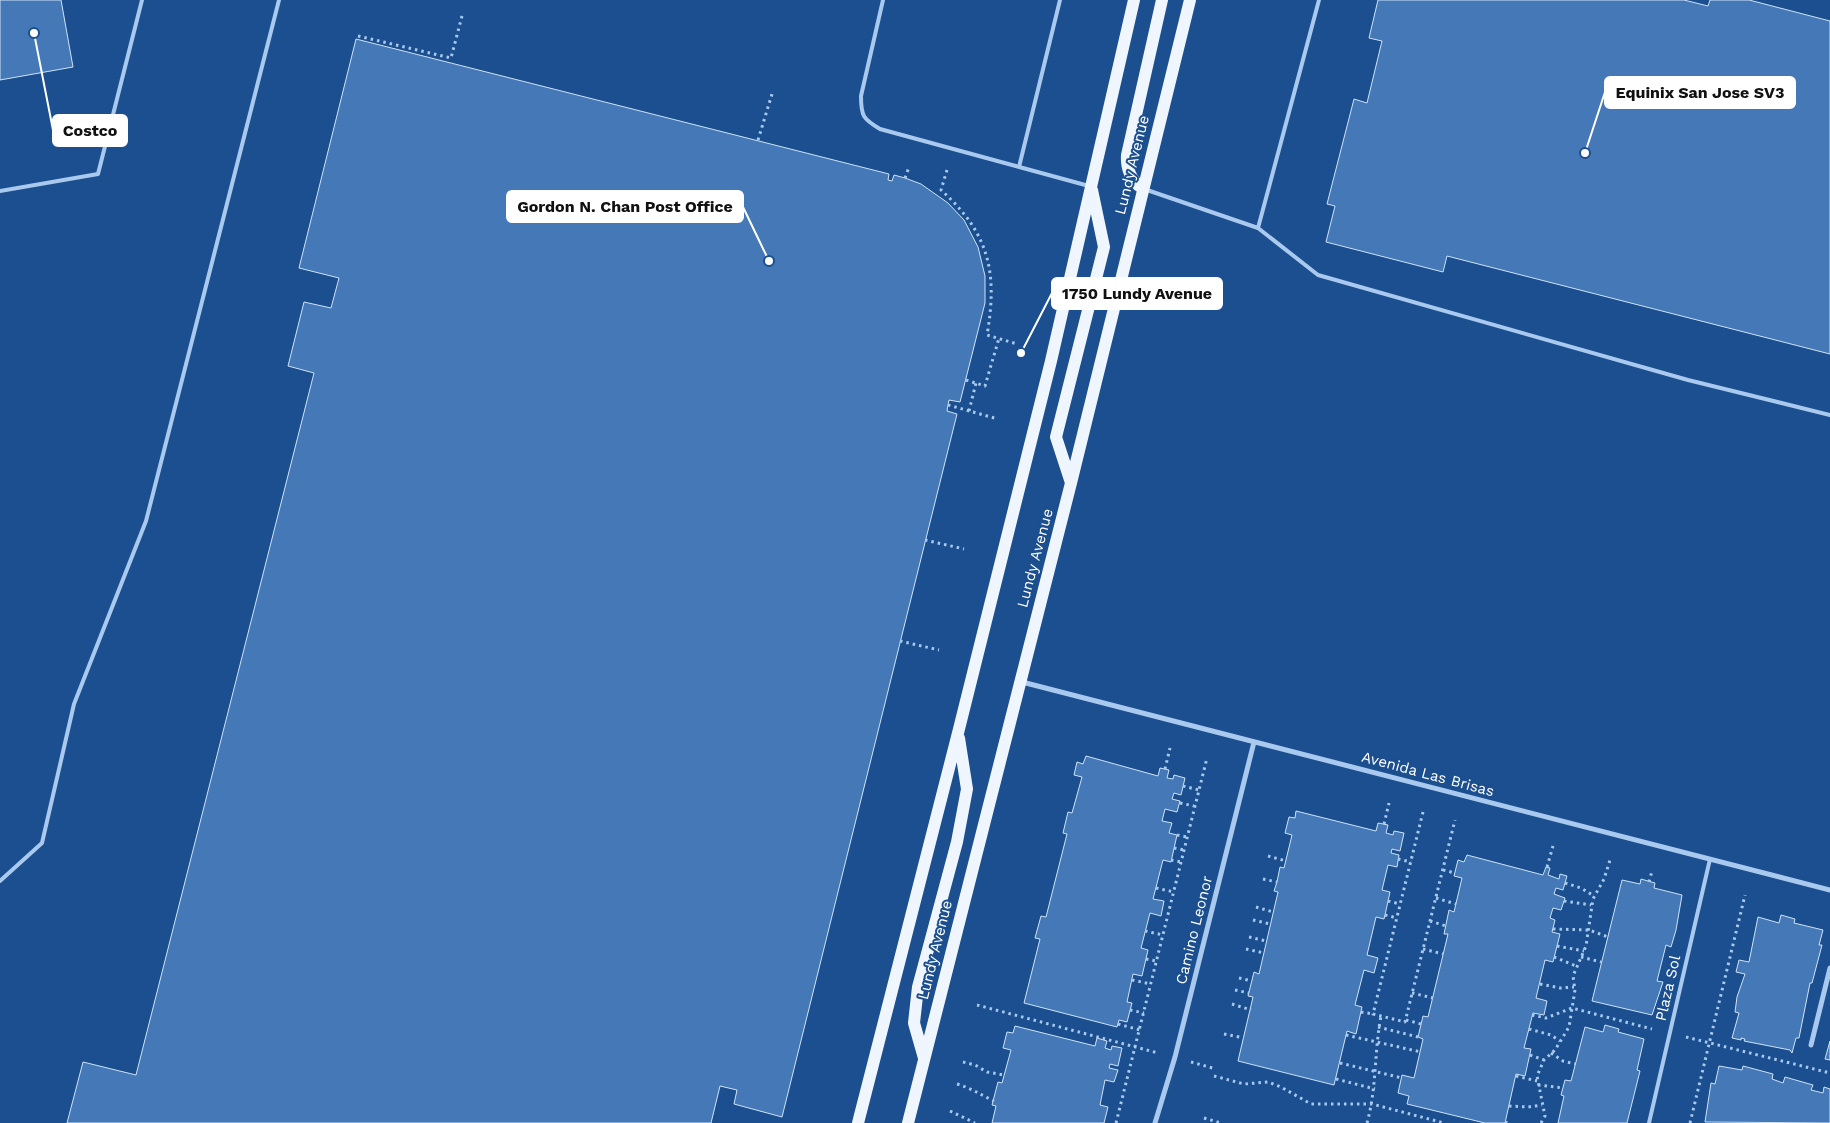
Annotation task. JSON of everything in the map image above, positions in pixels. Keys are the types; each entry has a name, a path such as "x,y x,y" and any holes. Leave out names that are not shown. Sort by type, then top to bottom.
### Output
{"main road":[{"name":"Lundy Avenue","path":"858,1123 1051,361 1134,0"},
{"path":"1142,188 1129,174 1126,155 1162,0"},
{"name":"Lundy Avenue","path":"908,1123 1071,483 1142,188 1190,0"},
{"path":"1071,483 1056,437 1104,247 1091,186"},
{"path":"924,1060 914,1023 918,987 957,842 967,789 958,734"}],"street":[{"name":"Avenida Las Brisas","path":"1020,682 1830,890"},
{"name":"Camino Leonor","path":"1155,1123 1175,1057 1254,742"},
{"path":"1811,1045 1830,968"}],"lane":[{"path":"0,191 98,174 142,0"},
{"path":"0,881 42,843 74,704 146,521 279,0"},
{"path":"882,0 861,96 861,112 868,122 880,129 1091,186"},
{"path":"1019,167 1060,0"},
{"path":"1258,228 1318,0"},
{"path":"1142,188 1258,228 1318,275 1688,380 1830,416"},
{"name":"Plaza Sol","path":"1649,1123 1710,859"}],"path":[{"path":"358,36 451,58 462,16"},
{"path":"758,140 772,94"},
{"path":"905,178 909,167"},
{"path":"947,170 941,190 957,204 974,226 984,247 993,289 987,334 1017,344"},
{"path":"966,380 985,386 998,338"},
{"path":"969,411 976,383"},
{"path":"948,405 998,419"},
{"path":"925,540 964,550"},
{"path":"900,641 939,650"},
{"path":"1165,769 1170,748"},
{"path":"1116,1123 1207,758"},
{"path":"1183,786 1199,790"},
{"path":"1180,803 1194,806"},
{"path":"1384,824 1389,803"},
{"path":"1373,1014 1423,812"},
{"path":"1406,1020 1455,820"},
{"path":"1177,835 1187,837"},
{"path":"1547,867 1553,846"},
{"path":"1174,848 1184,850"},
{"path":"1268,856 1286,861"},
{"path":"1398,859 1411,862"},
{"path":"1171,860 1181,862"},
{"path":"1541,1123 1544,1116 1537,1076 1544,1060 1552,1053 1569,1027 1574,987 1573,976 1584,951 1589,930 1591,905 1604,879 1610,860"},
{"path":"1443,870 1455,873"},
{"path":"1648,882 1652,870"},
{"path":"1262,879 1276,882"},
{"path":"1565,883 1581,888 1594,896"},
{"path":"1156,888 1174,892"},
{"path":"1690,1123 1745,895"},
{"path":"1436,898 1456,904"},
{"path":"1388,901 1400,904"},
{"path":"1564,901 1591,905"},
{"path":"1256,907 1274,912"},
{"path":"1385,915 1397,918"},
{"path":"1253,920 1270,924"},
{"path":"1430,921 1446,926"},
{"path":"1552,929 1589,930 1608,937"},
{"path":"1145,931 1163,936"},
{"path":"1249,937 1266,941"},
{"path":"1557,946 1584,951"},
{"path":"1246,949 1264,953"},
{"path":"1423,949 1443,954"},
{"path":"1554,957 1576,966"},
{"path":"1581,957 1601,962"},
{"path":"1146,959 1156,962"},
{"path":"1239,978 1252,981"},
{"path":"1132,980 1151,984"},
{"path":"1540,984 1560,988 1574,987"},
{"path":"1236,990 1249,993"},
{"path":"1412,993 1433,998"},
{"path":"977,1004 1159,1053"},
{"path":"1232,1004 1251,1010"},
{"path":"1532,1016 1546,1018 1572,1008 1652,1029"},
{"path":"1130,1010 1144,1013"},
{"path":"1361,1012 1421,1024"},
{"path":"1367,1123 1375,1089 1375,1042 1380,1016"},
{"path":"1118,1024 1140,1030"},
{"path":"1378,1027 1418,1037"},
{"path":"1529,1029 1550,1034 1560,1041"},
{"path":"1224,1034 1244,1038"},
{"path":"1346,1035 1421,1052"},
{"path":"1686,1037 1830,1074"},
{"path":"1552,1053 1564,1061 1575,1064"},
{"path":"1530,1055 1544,1060"},
{"path":"963,1062 975,1065 986,1072 1004,1075"},
{"path":"1190,1062 1216,1068"},
{"path":"1340,1063 1402,1078"},
{"path":"1214,1076 1244,1084 1268,1082 1281,1087 1310,1104 1372,1104 1444,1123"},
{"path":"1516,1076 1537,1083 1563,1088"},
{"path":"1336,1080 1375,1089"},
{"path":"957,1084 971,1088 978,1094 994,1101"},
{"path":"1509,1106 1528,1107 1542,1105"},
{"path":"950,1111 974,1123"},
{"path":"1204,1118 1221,1123"}],"building":[{"path":"0,0 61,0 73,67 0,80"},
{"path":"1378,0 1684,0 1708,6 1710,0 1749,0 1830,21 1830,354 1447,256 1443,272 1326,242 1335,206 1327,204 1354,99 1367,103 1382,41 1369,38"},
{"path":"356,39 889,174 888,180 892,181 894,175 905,178 921,184 948,203 964,220 978,247 985,276 985,303 960,402 949,400 947,411 957,414 782,1117 734,1104 737,1090 720,1086 711,1123 67,1123 83,1062 136,1075 314,373 288,366 304,302 331,308 339,278 299,268"},
{"path":"1086,756 1158,776 1160,768 1169,770 1167,778 1173,779 1174,775 1185,778 1181,795 1174,793 1172,799 1180,801 1177,812 1165,809 1162,821 1172,823 1169,833 1177,835 1171,862 1163,860 1153,899 1164,901 1161,916 1150,913 1141,948 1148,950 1142,976 1133,974 1127,1002 1132,1003 1127,1022 1119,1020 1117,1027 1024,1003 1040,939 1035,938 1041,916 1046,917 1067,834 1063,833 1068,812 1072,813 1082,777 1074,775 1077,762 1083,764"},
{"path":"1296,811 1376,831 1378,823 1388,825 1386,833 1393,835 1394,831 1404,833 1400,851 1392,849 1391,853 1399,855 1397,867 1388,865 1382,890 1390,892 1385,915 1384,919 1376,917 1367,955 1378,958 1374,973 1364,970 1355,1005 1362,1007 1356,1034 1347,1031 1334,1085 1238,1061 1253,997 1248,996 1254,972 1259,974 1278,892 1274,891 1280,867 1284,868 1292,835 1285,833 1289,817 1295,818"},
{"path":"1467,855 1543,875 1546,867 1550,868 1548,875 1559,879 1560,874 1567,876 1563,890 1556,888 1554,894 1565,898 1561,910 1553,908 1550,918 1555,920 1552,932 1560,934 1553,962 1545,960 1536,998 1547,1001 1544,1015 1533,1013 1524,1048 1531,1049 1525,1076 1516,1074 1505,1123 1485,1123 1407,1104 1409,1096 1398,1093 1402,1075 1414,1078 1423,1039 1418,1037 1423,1016 1428,1017 1448,934 1444,934 1449,910 1454,912 1462,878 1454,876 1458,860 1464,862"},
{"path":"1641,879 1655,883 1654,888 1682,895 1676,930 1671,947 1666,945 1657,981 1663,982 1652,1015 1592,1001 1622,880 1640,884"},
{"path":"1781,915 1795,919 1794,923 1823,930 1819,945 1822,945 1812,983 1810,983 1799,1038 1796,1038 1792,1053 1790,1050 1744,1041 1745,1039 1741,1038 1741,1040 1732,1038 1739,1013 1735,1012 1737,997 1745,974 1736,972 1739,960 1749,962 1758,917 1779,923"},
{"path":"1605,1025 1619,1029 1618,1032 1644,1039 1637,1070 1640,1071 1627,1123 1558,1123 1564,1096 1561,1095 1565,1080 1571,1081 1585,1027 1603,1032"},
{"path":"1015,1026 1095,1046 1097,1038 1107,1041 1105,1048 1111,1050 1112,1046 1122,1048 1118,1066 1110,1064 1109,1068 1118,1070 1114,1082 1105,1080 1100,1105 1108,1107 1104,1123 992,1123 996,1106 992,1105 998,1082 1002,1083 1011,1050 1003,1048 1007,1032 1013,1033"},
{"path":"1830,1041 1830,1060 1825,1059"},
{"path":"1719,1066 1742,1070 1743,1066 1773,1074 1772,1079 1783,1083 1785,1077 1813,1085 1811,1090 1823,1093 1824,1087 1830,1089 1830,1123 1705,1122 1711,1083 1715,1084"}],"place":[{"name":"Costco","path":"34,33"},
{"name":"Equinix San Jose SV3","path":"1585,153"},
{"name":"Gordon N. Chan Post Office","path":"769,261"},
{"name":"1750 Lundy Avenue","path":"1021,353"}]}
